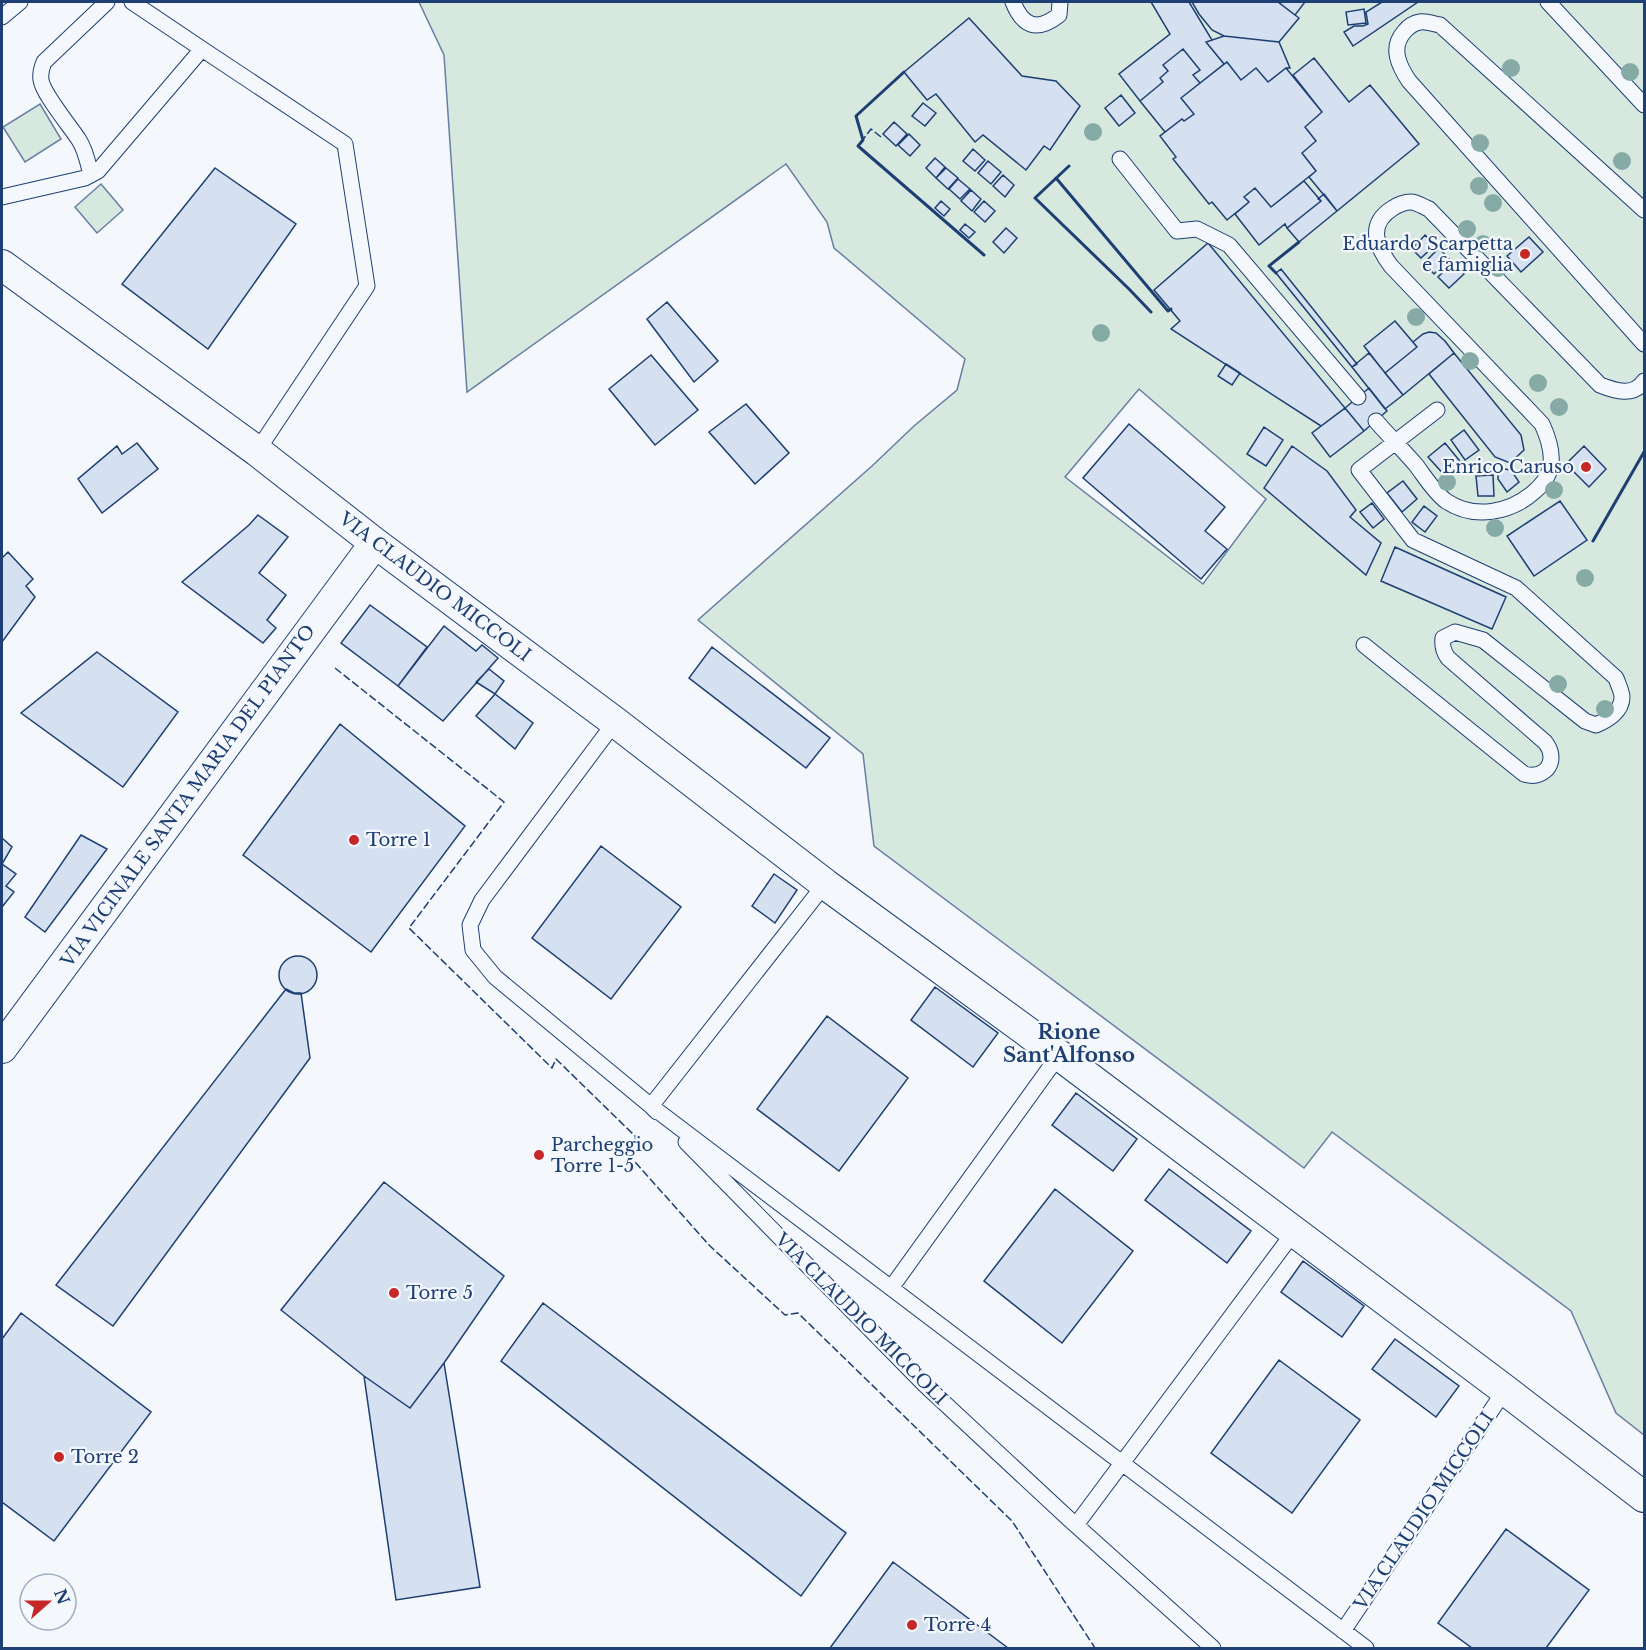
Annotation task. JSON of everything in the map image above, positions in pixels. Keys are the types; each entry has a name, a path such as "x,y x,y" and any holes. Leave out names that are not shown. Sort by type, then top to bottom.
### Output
{"street":[{"name":"VIA CLAUDIO MICCOLI","path":"2,265 257,451 825,884 1059,1055 1644,1497"},
{"name":"VIA VICINALE SANTA MARIA DEL PIANTO","path":"2,1048 375,543"}],"lane":[{"path":"2,17 20,2"},
{"path":"91,175 87,154 41,83 40,72 44,62 106,2"},
{"path":"132,2 345,144 367,286 257,451"},
{"path":"1013,2 1018,14 1027,22 1037,26 1048,23 1059,15 1060,2"},
{"path":"1548,2 1644,105"},
{"path":"1644,210 1440,25 1422,21 1409,27 1399,37 1396,52 1400,67 1409,81 1644,344"},
{"path":"2,197 91,175 98,171 202,49"},
{"path":"1120,159 1177,231 1197,228 1229,245 1358,397"},
{"path":"1376,421 1445,500 1465,510 1487,513 1511,507 1526,500 1542,485 1550,469 1551,453 1548,436 1542,424 1391,266 1380,251 1376,230 1382,215 1396,205 1412,202 1429,209 1600,386 1615,392 1628,392 1642,386 1644,381"},
{"path":"1364,645 1524,774 1532,777 1544,773 1550,765 1550,751 1545,742 1448,658 1442,645 1443,638 1455,632 1483,640 1585,721 1596,725 1608,720 1617,711 1622,698 1616,678 1516,588 1413,540 1359,470 1437,410"},
{"name":"VIA CLAUDIO MICCOLI","path":"615,722 482,900 470,925 473,950 495,978 651,1106 1366,1648"},
{"path":"651,1106 825,884"},
{"path":"891,1287 1059,1055"},
{"name":"VIA CLAUDIO MICCOLI","path":"651,1106 925,1385 1076,1526 1213,1648"},
{"path":"1076,1526 1294,1232"},
{"name":"VIA CLAUDIO MICCOLI","path":"1343,1631 1505,1390"}],"shaded area":[{"path":"419,2 1644,2 1644,1435 1616,1413 1571,1311 1332,1132 1304,1168 874,846 863,754 698,620 957,390 965,359 834,248 827,222 786,164 467,392 444,55","holes":["1139,389 1266,499 1203,584 1065,477"]},
{"path":"40,104 61,139 25,162 3,127"},
{"path":"101,184 123,210 97,233 75,207"}],"building":[{"path":"1151,2 1189,2 1212,40 1206,42 1224,64 1200,83 1193,75 1200,70 1183,49 1163,65 1168,71 1160,78 1163,82 1140,101 1119,74 1170,34"},
{"path":"1192,2 1278,2 1299,18 1279,42 1224,36 1212,30"},
{"path":"1278,2 1305,2 1295,15"},
{"path":"1382,2 1418,2 1353,46 1344,32 1354,26 1368,24 1366,12"},
{"path":"1364,9 1366,23 1348,25 1346,12"},
{"path":"969,18 1022,76 1056,81 1080,106 1050,150 1044,146 1026,170 983,135 975,142 936,94 927,100 904,72"},
{"path":"1224,36 1279,42 1290,68 1286,68 1268,82 1256,68 1241,80 1227,62 1224,64 1206,42"},
{"path":"1183,49 1200,70 1193,75 1200,83 1181,98 1194,114 1184,121 1182,119 1165,132 1140,101 1163,82 1160,78 1168,71 1163,65"},
{"path":"1314,58 1349,102 1370,85 1419,144 1337,211 1309,177 1316,171 1302,153 1316,141 1305,127 1322,112 1293,75"},
{"path":"1227,62 1241,80 1256,68 1268,82 1286,68 1322,112 1305,127 1316,141 1302,153 1316,171 1271,207 1255,188 1244,197 1249,202 1227,220 1212,202 1209,204 1173,159 1176,157 1160,136 1182,119 1184,121 1194,114 1181,98"},
{"path":"1121,95 1135,113 1119,126 1105,108"},
{"path":"923,103 936,113 925,126 912,116"},
{"path":"894,122 907,134 896,146 883,134"},
{"path":"909,134 920,145 910,156 898,145"},
{"path":"973,149 985,160 975,171 963,161"},
{"path":"935,158 945,167 936,178 926,168"},
{"path":"988,161 1001,172 991,184 978,173"},
{"path":"215,168 296,224 208,349 122,284"},
{"path":"946,168 958,178 948,189 936,178"},
{"path":"1003,175 1014,185 1005,197 993,186"},
{"path":"958,179 970,189 960,199 949,189"},
{"path":"1304,181 1321,201 1287,228 1285,224 1259,245 1235,214 1249,202 1244,197 1255,188 1271,207"},
{"path":"971,190 981,199 972,211 961,201"},
{"path":"1324,194 1337,211 1299,242 1287,228 1321,201 1318,199"},
{"path":"941,201 950,209 944,216 935,208"},
{"path":"984,201 995,211 985,222 974,212"},
{"path":"965,224 975,232 969,238 960,230"},
{"path":"1006,228 1017,238 1004,253 993,242"},
{"path":"1425,235 1435,245 1421,258 1412,249"},
{"name":"Eduardo Scarpetta e famiglia","path":"1529,237 1543,252 1521,272 1507,256"},
{"path":"1208,243 1345,408 1321,426 1171,329 1180,321 1154,290"},
{"path":"1439,248 1449,259 1434,274 1424,263"},
{"path":"1452,263 1464,274 1449,288 1438,277"},
{"path":"1281,269 1357,364 1352,367 1276,273"},
{"path":"667,302 718,361 694,382 647,319"},
{"path":"1395,321 1417,347 1385,373 1364,346"},
{"path":"1429,332 1436,333 1454,353 1403,395 1385,373 1417,347 1413,342"},
{"path":"1369,353 1403,395 1385,409 1352,367"},
{"path":"1454,353 1521,435 1524,450 1510,463 1495,457 1429,374"},
{"path":"651,355 698,410 655,445 609,389"},
{"path":"1226,364 1240,373 1232,385 1218,376"},
{"path":"1369,388 1387,411 1364,431 1345,408"},
{"path":"746,404 789,453 755,484 709,432"},
{"path":"1345,408 1364,431 1330,457 1312,433"},
{"path":"1129,424 1225,507 1205,531 1227,549 1201,579 1083,478"},
{"path":"1264,427 1283,440 1266,466 1247,454"},
{"path":"1464,430 1479,450 1465,460 1451,440"},
{"path":"137,443 158,469 102,513 78,479 117,446 122,454"},
{"path":"1445,443 1463,465 1447,478 1428,457"},
{"path":"1292,446 1327,471 1356,510 1350,517 1381,543 1366,575 1264,488"},
{"name":"Enrico Caruso","path":"1584,446 1606,469 1589,487 1566,464"},
{"path":"1504,469 1511,470 1519,482 1507,492 1498,479 1498,473"},
{"path":"1493,475 1494,496 1478,496 1476,476"},
{"path":"1403,481 1417,499 1402,512 1387,493"},
{"path":"1560,501 1587,540 1534,576 1507,536"},
{"path":"1372,503 1384,519 1373,528 1360,512"},
{"path":"1424,506 1437,516 1425,532 1412,522"},
{"path":"258,515 288,537 259,573 286,595 267,620 276,628 263,643 182,582"},
{"path":"1395,547 1506,597 1492,629 1381,581"},
{"path":"8,552 33,579 26,586 35,597 2,642 2,558"},
{"path":"370,605 427,647 398,686 341,643"},
{"path":"444,626 476,651 482,645 498,658 443,721 398,686"},
{"path":"712,647 830,738 806,768 689,678"},
{"path":"97,652 178,712 123,787 21,713"},
{"path":"489,669 504,681 495,694 476,682"},
{"path":"495,694 533,723 515,749 476,716"},
{"name":"Torre 1","path":"340,724 465,826 371,952 243,855"},
{"path":"81,835 107,849 45,932 25,917"},
{"path":"2,838 12,847 2,864"},
{"path":"601,846 681,907 611,999 532,938"},
{"path":"2,864 16,874 6,886 14,892 2,907"},
{"path":"774,874 797,890 775,923 752,906"},
{"path":"298,956 305,957 311,962 316,968 316,982 311,988 305,993 298,994 291,993 285,988 280,982 279,975 280,968 285,962 291,957"},
{"path":"935,987 998,1033 973,1067 911,1020"},
{"path":"286,989 294,993 301,993 310,1058 113,1326 56,1285"},
{"path":"827,1016 908,1078 839,1171 757,1109"},
{"path":"1076,1093 1137,1139 1113,1171 1052,1125"},
{"path":"1169,1169 1251,1231 1227,1263 1145,1200"},
{"name":"Torre 5","path":"384,1182 504,1276 410,1408 364,1376 281,1310"},
{"path":"1055,1189 1133,1251 1062,1343 984,1281"},
{"path":"1303,1261 1364,1306 1342,1337 1281,1292"},
{"path":"543,1303 846,1533 801,1596 501,1361"},
{"name":"Torre 2","path":"21,1313 151,1412 54,1541 2,1502 2,1339"},
{"path":"1395,1339 1459,1386 1436,1417 1372,1369"},
{"path":"1279,1360 1360,1420 1292,1513 1211,1453"},
{"path":"444,1363 480,1587 396,1600 364,1376 410,1408"},
{"path":"1506,1529 1589,1590 1546,1648 1472,1648 1438,1623"},
{"name":"Torre 4","path":"893,1562 1008,1648 830,1648"}],"fence":[{"path":"881,137 871,129 858,146 984,255"},
{"path":"335,668 504,802 409,928 552,1068 556,1059 636,1137 627,1153 710,1246 785,1315 798,1313 1012,1521 1095,1648"}],"wall":[{"path":"904,72 856,116 863,140 858,146 984,255"},
{"path":"1069,166 1035,198 1151,312"},
{"path":"1056,178 1168,311 1171,309"},
{"path":"1276,273 1269,266 1299,242"},
{"path":"1593,541 1644,452"}],"place":[{"name":"Eduardo Scarpetta e famiglia","path":"1525,254"},
{"name":"Enrico Caruso","path":"1586,467"},
{"name":"Torre 1","path":"354,840"},
{"name":"Parcheggio Torre 1-5","path":"539,1155"},
{"name":"Torre 5","path":"394,1293"},
{"name":"Torre 2","path":"59,1457"},
{"name":"Torre 4","path":"912,1625"}],"district":[{"name":"Rione Sant'Alfonso","path":"1069,1044"}]}
